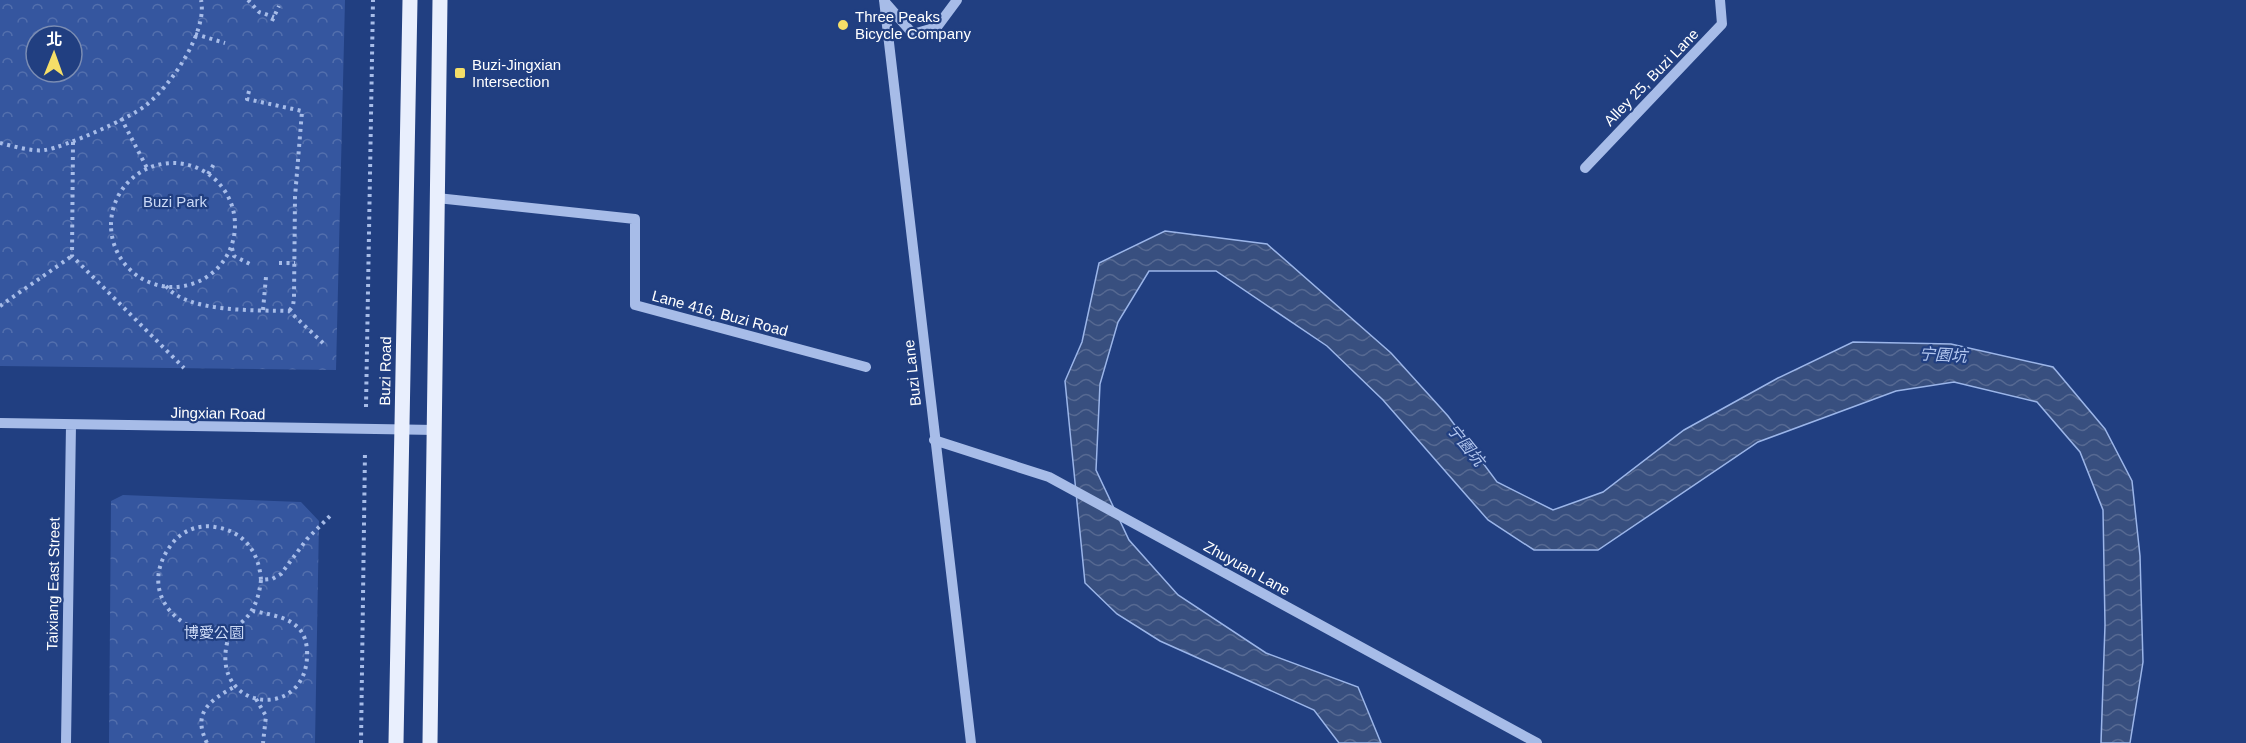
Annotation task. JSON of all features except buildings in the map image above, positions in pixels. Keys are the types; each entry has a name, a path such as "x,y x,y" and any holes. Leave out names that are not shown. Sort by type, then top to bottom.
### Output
{"main road":[{"name":"Buzi Road","path":"396,743 410,0"},
{"path":"430,743 440,0"}],"street":[{"path":"884,1 914,34 937,27 957,0"},
{"name":"Alley 25, Buzi Lane","path":"1585,168 1722,24 1720,0"},
{"name":"Buzi Lane","path":"884,1 971,743"},
{"name":"Lane 416, Buzi Road","path":"437,198 635,219 635,305 866,367"},
{"name":"Jingxian Road","path":"0,423 436,430"},
{"name":"Taixiang East Street","path":"66,743 70,425"},
{"name":"Zhuyuan Lane","path":"934,440 1049,477 1537,743"}],"path":[{"path":"0,143 43,151 74,142 145,106 172,78 195,34 203,10 201,0"},
{"path":"248,0 259,12 273,19 279,6"},
{"path":"361,743 373,0"},
{"path":"195,34 225,43"},
{"path":"249,91 247,99 302,111 295,197 293,306 289,311"},
{"path":"121,118 147,168"},
{"path":"74,142 72,256 184,368"},
{"path":"164,163 183,163 208,174 227,194 233,211 235,228 231,246 222,262 209,275 193,283 166,285 143,279 129,269 112,239 110,222 121,190 132,177 147,168 164,163"},
{"path":"208,174 214,164"},
{"path":"231,246 234,256 250,264"},
{"path":"0,306 72,256"},
{"path":"279,263 295,263"},
{"path":"263,310 266,277"},
{"path":"166,285 173,295 188,303 289,311 323,343"},
{"path":"261,580 272,579 281,574 307,539 330,516"},
{"path":"207,526 224,528 248,543 256,555 261,580 258,602 253,611 232,627 219,633 195,630 183,624 166,606 159,593 162,559 171,544 182,533 193,528 207,526"},
{"path":"232,627 224,653 225,670 234,687 256,699 279,699 295,690 304,676 307,650 305,637 293,622 284,617 253,611"},
{"path":"207,743 201,730 202,716 209,703 234,687"},
{"path":"256,699 266,716 263,743"}],"green space":[{"name":"Buzi Park","path":"0,0 345,0 336,370 0,366"},
{"name":"博愛公園","path":"123,495 301,502 319,521 315,743 109,743 111,501"}],"water":[{"name":"宁園坑","path":"1165,231 1267,244 1391,353 1448,416 1497,482 1553,510 1603,492 1684,430 1778,378 1853,342 1951,344 2053,367 2105,429 2132,481 2140,556 2143,662 2130,743 2101,743 2105,625 2103,510 2080,452 2037,402 1954,382 1896,391 1758,442 1598,550 1534,550 1488,520 1383,400 1327,346 1216,271 1149,271 1118,322 1100,384 1096,470 1129,540 1178,595 1266,653 1358,687 1381,743 1339,743 1314,710 1160,641 1117,614 1085,583 1065,381 1082,342 1099,263"}],"place":[{"name":"Three Peaks Bicycle Company","path":"843,25"},
{"name":"Buzi-Jingxian Intersection","path":"460,73"}]}
